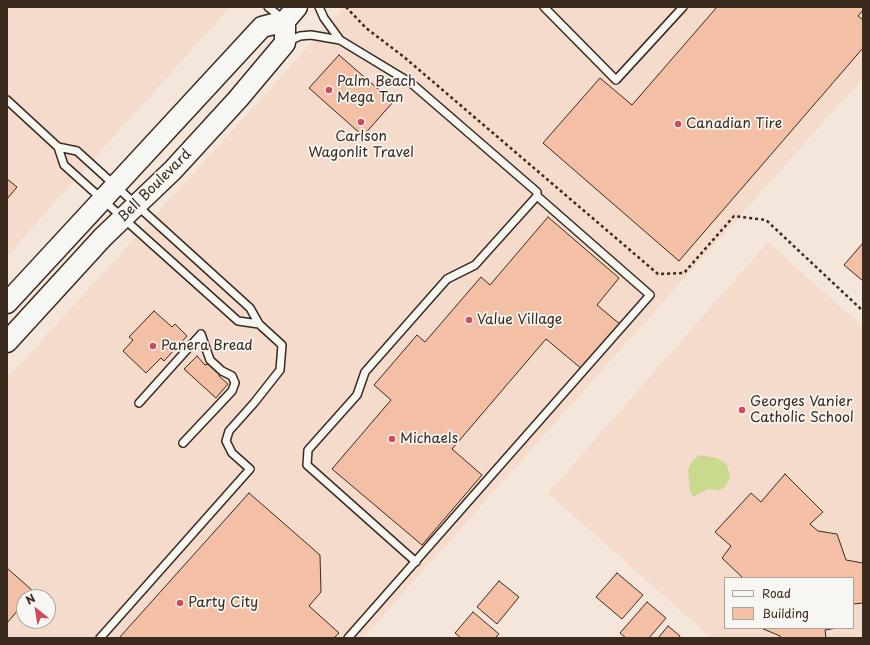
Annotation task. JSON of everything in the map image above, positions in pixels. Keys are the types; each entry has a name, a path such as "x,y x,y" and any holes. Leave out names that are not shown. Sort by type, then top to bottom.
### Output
{"main road":[{"path":"284,43 291,14"},
{"name":"Bell Boulevard","path":"7,303 262,27 291,14"},
{"name":"Bell Boulevard","path":"7,342 103,237 173,170 238,100 284,43"}],"lane":[{"path":"268,7 291,14"},
{"path":"319,7 324,18 340,40"},
{"path":"544,7 616,80 683,7"},
{"path":"284,43 300,36 311,35 340,40 411,83 537,192 537,196 650,295 348,638"},
{"path":"7,100 58,147 64,165 238,321 259,324"},
{"path":"58,147 77,151 250,308 259,324 282,345 280,370 254,403 229,431 226,441 232,453 250,469 100,638"},
{"path":"416,562 307,465 308,450 357,395 365,372 446,279 475,265 537,196"},
{"path":"139,403 201,334 210,360 222,371 232,376 235,383 232,391 183,443"}],"path":[{"path":"346,7 366,28 404,57 658,274 684,273 734,216 766,220 863,312"}],"shaded area":[{"path":"7,7 230,7 7,256"},
{"path":"344,7 863,7 863,78 363,638 7,638 7,379"},
{"name":"Georges Vanier Catholic School","path":"768,242 863,327 863,638 711,638 548,493"}],"green space":[{"path":"699,455 717,458 727,465 730,476 726,486 720,490 708,489 693,497 690,491 688,470 691,463"}],"building":[{"name":"Canadian Tire","path":"717,7 863,7 863,10 858,16 863,20 863,48 679,261 543,143 600,78 632,105"},
{"path":"339,55 393,102 363,136 309,88"},
{"path":"7,179 17,187 7,199"},
{"path":"548,217 619,278 597,305 621,325 583,370 546,339 452,449 482,475 422,545 332,469 391,400 374,385 417,335 425,342 481,277 490,285"},
{"path":"863,243 863,281 844,265"},
{"name":"Panera Bread","path":"154,311 172,327 175,324 187,336 164,361 161,358 146,373 123,351 133,340 129,337"},
{"path":"197,356 205,365 208,364 228,384 216,398 184,369"},
{"path":"785,474 823,512 810,524 818,531 837,534 846,560 863,563 863,603 854,604 854,577 742,577 722,558 731,546 715,532 751,493 761,502"},
{"path":"249,493 320,555 321,592 309,606 339,633 334,638 119,638"},
{"path":"7,568 31,589 16,589 16,612 7,623"},
{"path":"617,573 643,595 622,619 596,597"},
{"path":"499,581 519,597 497,624 477,607"},
{"path":"647,602 666,618 649,638 626,638 620,633"},
{"path":"473,612 499,634 495,638 461,638 455,633"},
{"path":"668,626 680,636 679,638 658,638"},
{"path":"763,629 831,629 825,630 826,638 781,638 780,636"}],"place":[{"name":"Palm Beach Mega Tan","path":"329,90"},
{"name":"Carlson Wagonlit Travel","path":"361,122"},
{"name":"Canadian Tire","path":"678,124"},
{"name":"Value Village","path":"469,320"},
{"name":"Panera Bread","path":"153,346"},
{"name":"Georges Vanier Catholic School","path":"742,410"},
{"name":"Michaels","path":"392,439"},
{"name":"Party City","path":"180,603"}]}
